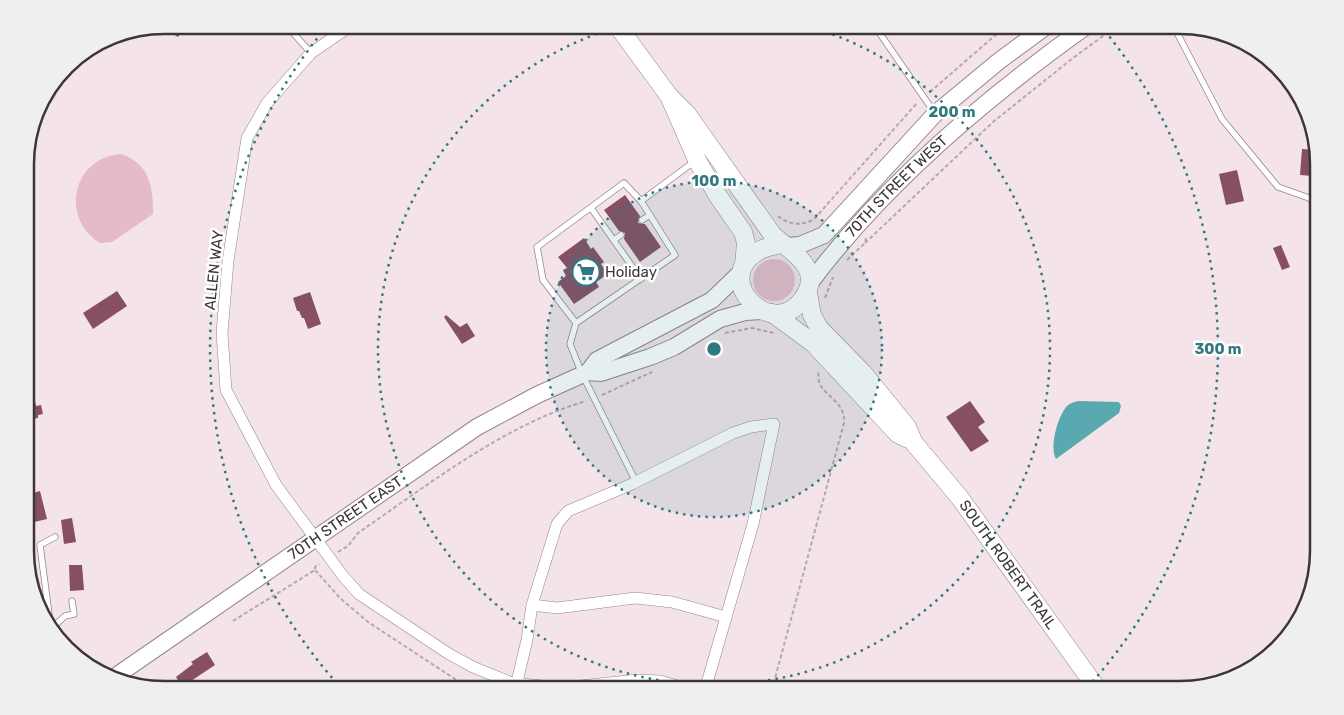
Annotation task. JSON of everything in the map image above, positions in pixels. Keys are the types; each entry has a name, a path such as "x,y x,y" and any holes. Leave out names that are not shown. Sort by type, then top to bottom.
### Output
{"main road":[{"path":"624,34 669,96 704,155 785,245 805,264 809,288 795,308 788,312 767,312 744,295 741,286 746,244 743,232 718,196 704,155"},
{"name":"70TH STREET WEST","path":"785,245 800,245 824,235 935,114 999,61 1036,34"},
{"name":"70TH STREET WEST","path":"809,288 873,210 938,146 1024,70 1075,34"},
{"path":"742,268 758,250 785,245"},
{"name":"70TH STREET EAST","path":"120,673 477,426 585,373 597,360 712,300 742,268"},
{"name":"SOUTH ROBERT TRAIL","path":"809,288 812,315 819,328 883,397 907,427 914,443 960,498 1092,681"},
{"name":"70TH STREET EAST","path":"585,373 601,373 650,357 720,320 745,312 767,312"},
{"name":"SOUTH ROBERT TRAIL","path":"767,312 813,343 898,434 914,443"}],"street":[{"name":"ALLEN WAY","path":"339,34 311,53 267,103 247,138 228,261 222,333 226,390 276,485 329,558 359,594 449,654 503,681"},
{"path":"517,681 527,640 532,605 557,524 568,511 636,482 734,433 751,427 774,424 753,524 708,681"},
{"path":"532,605 557,608 635,598 672,602 726,617"},
{"name":"ALLEN WAY","path":"628,681 660,681"}],"lane":[{"path":"294,34 311,53"},
{"path":"880,34 935,114"},
{"path":"1178,34 1222,119 1278,187 1310,199"},
{"path":"641,201 704,155"},
{"path":"576,323 544,280 537,247 624,183 641,201 675,255 576,323 570,344 585,373 594,399 636,482"},
{"path":"591,208 641,279"},
{"path":"642,220 650,215"},
{"path":"614,240 621,235"},
{"path":"49,611 40,545 54,538"},
{"path":"56,624 65,616 74,614 72,601"}],"path":[{"path":"866,242 993,122 1072,58 1105,34"},
{"path":"772,212 784,221 795,224 808,224 846,183"},
{"path":"824,306 827,289 836,273"},
{"path":"723,334 752,328 781,335"},
{"path":"774,681 844,423 845,414 842,407 819,385 817,378 820,365"},
{"path":"233,621 315,570 315,566 348,546 358,533 488,446 565,408 594,399 656,370"},
{"path":"315,570 340,598 368,622 460,681"}],"shaded area":[{"path":"121,154 131,158 144,170 151,186 153,214 112,242 100,243 87,232 79,219 76,205 77,190 82,177 92,166 105,158"},
{"path":"774,259 789,265 795,280 789,295 774,301 759,295 753,280 759,265"}],"water":[{"path":"1078,401 1119,402 1121,406 1119,413 1056,459 1054,439 1060,417 1067,406"}],"building":[{"path":"1302,149 1309,150 1310,176 1300,175"},
{"path":"1237,170 1244,201 1226,205 1219,174"},
{"name":"Holiday","path":"625,195 640,216 638,223 645,224 661,247 640,262 624,239 625,233 619,231 604,210"},
{"name":"Holiday","path":"584,238 591,249 593,247 604,262 601,264 608,274 596,282 599,287 574,304 558,282 566,276 563,270 567,268 558,257"},
{"path":"1281,245 1290,267 1282,270 1273,248"},
{"path":"117,291 127,306 93,329 83,313"},
{"path":"310,292 321,324 308,329 304,318 297,311 293,298"},
{"path":"446,315 460,327 467,323 475,336 462,344 444,317"},
{"path":"34,396 36,406 41,405 43,414 38,415 38,418 34,419"},
{"path":"970,401 985,422 978,427 989,441 971,452 946,417"},
{"path":"40,491 47,519 34,522 34,493"},
{"path":"72,518 76,542 64,544 61,520"},
{"path":"69,565 82,565 84,590 70,591"},
{"path":"207,652 215,665 191,681 178,681 176,677 193,664 191,662"}],"place":[{"name":"Holiday","path":"586,272"}]}
